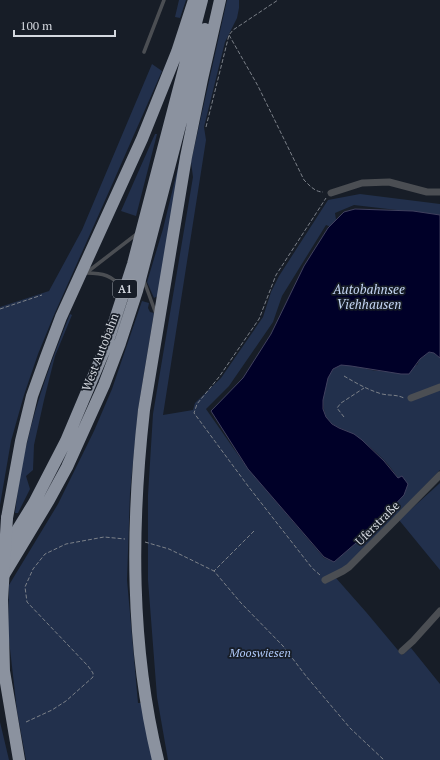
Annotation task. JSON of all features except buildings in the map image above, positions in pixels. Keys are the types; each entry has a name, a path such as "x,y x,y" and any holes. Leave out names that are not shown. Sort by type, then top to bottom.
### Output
{"highway":[{"path":"19,760 4,671 2,600 6,518 21,441 32,396 61,317 82,277 142,139 177,52 194,0"},
{"name":"West Autobahn","path":"0,559 34,503 66,441 107,344 123,297 142,230 202,0"},
{"name":"West Autobahn","path":"0,581 49,500 85,428 120,343 142,274 213,0"},
{"path":"158,760 142,673 135,578 134,536 140,452 144,410 186,157 220,0"}],"street":[{"path":"331,193 362,183 389,182 427,192 440,192"},
{"path":"411,398 440,387"},
{"name":"Uferstraße","path":"325,580 349,567 440,475"},
{"path":"402,651 440,611"}],"lane":[{"path":"144,52 164,0"},
{"path":"82,277 142,230"},
{"path":"82,277 99,273 111,277 118,283 123,297"},
{"path":"142,274 159,323"}],"path":[{"path":"206,127 229,35 233,30 278,0"},
{"path":"229,35 258,86 304,180 319,192 331,193"},
{"path":"325,580 312,568 253,493 194,414 197,404 219,377 259,319 276,275 325,198 331,193"},
{"path":"0,309 42,295"},
{"path":"344,376 364,387 383,394 397,395 406,399 411,398"},
{"path":"344,417 337,408 341,402 364,387"},
{"path":"214,571 254,531"},
{"path":"26,722 52,710 66,701 93,677 93,673 88,666 27,602 25,587 33,569 45,554 66,544 104,537 125,539"},
{"path":"146,542 168,549 214,571 241,603 283,646 350,728 384,760"}],"green space":[{"path":"179,0 186,0 180,18 175,17"},
{"name":"Mooswiesen","path":"227,0 239,0 239,8 237,18 225,42 204,127 206,140 163,415 193,410 195,403 221,378 263,317 271,292 279,276 328,200 360,194 440,204 440,215 354,205 335,213 337,226 331,227 326,225 282,296 273,322 229,386 206,409 248,469 324,558 334,562 371,530 404,495 398,478 382,458 360,439 333,425 329,421 323,405 323,396 327,380 335,368 341,365 350,365 382,371 417,365 420,359 429,352 434,353 440,358 440,470 336,578 402,655 411,648 440,684 440,760 168,760 157,697 148,580 148,495 153,414 193,177 191,162"},
{"path":"152,64 162,71 38,354 24,395 11,441 0,505 0,307 49,291 82,230"},
{"path":"155,134 157,134 136,216 121,211"},
{"path":"181,155 159,295 154,298 147,282 163,229"},
{"path":"142,301 149,303 148,308 150,312 154,313 138,410 130,493 127,580 138,703 141,703 153,760 26,760 17,711 8,631 9,585 58,504 94,431 112,389"},
{"path":"70,314 72,315 55,356 44,400 34,445 33,470 26,476 30,489 18,513 15,513 21,469 31,427 46,378"},
{"path":"440,483 440,570 399,520"},
{"path":"0,722 9,760 0,760"}],"water":[{"name":"Autobahnsee Viehhausen","path":"355,209 413,211 440,215 440,358 434,353 429,352 420,359 409,374 341,365 333,369 328,378 323,400 323,409 326,417 332,424 354,434 362,440 384,461 398,478 402,476 408,484 404,495 371,530 334,562 324,557 248,469 211,411 243,378 271,334 304,266 328,228 344,212"}]}
